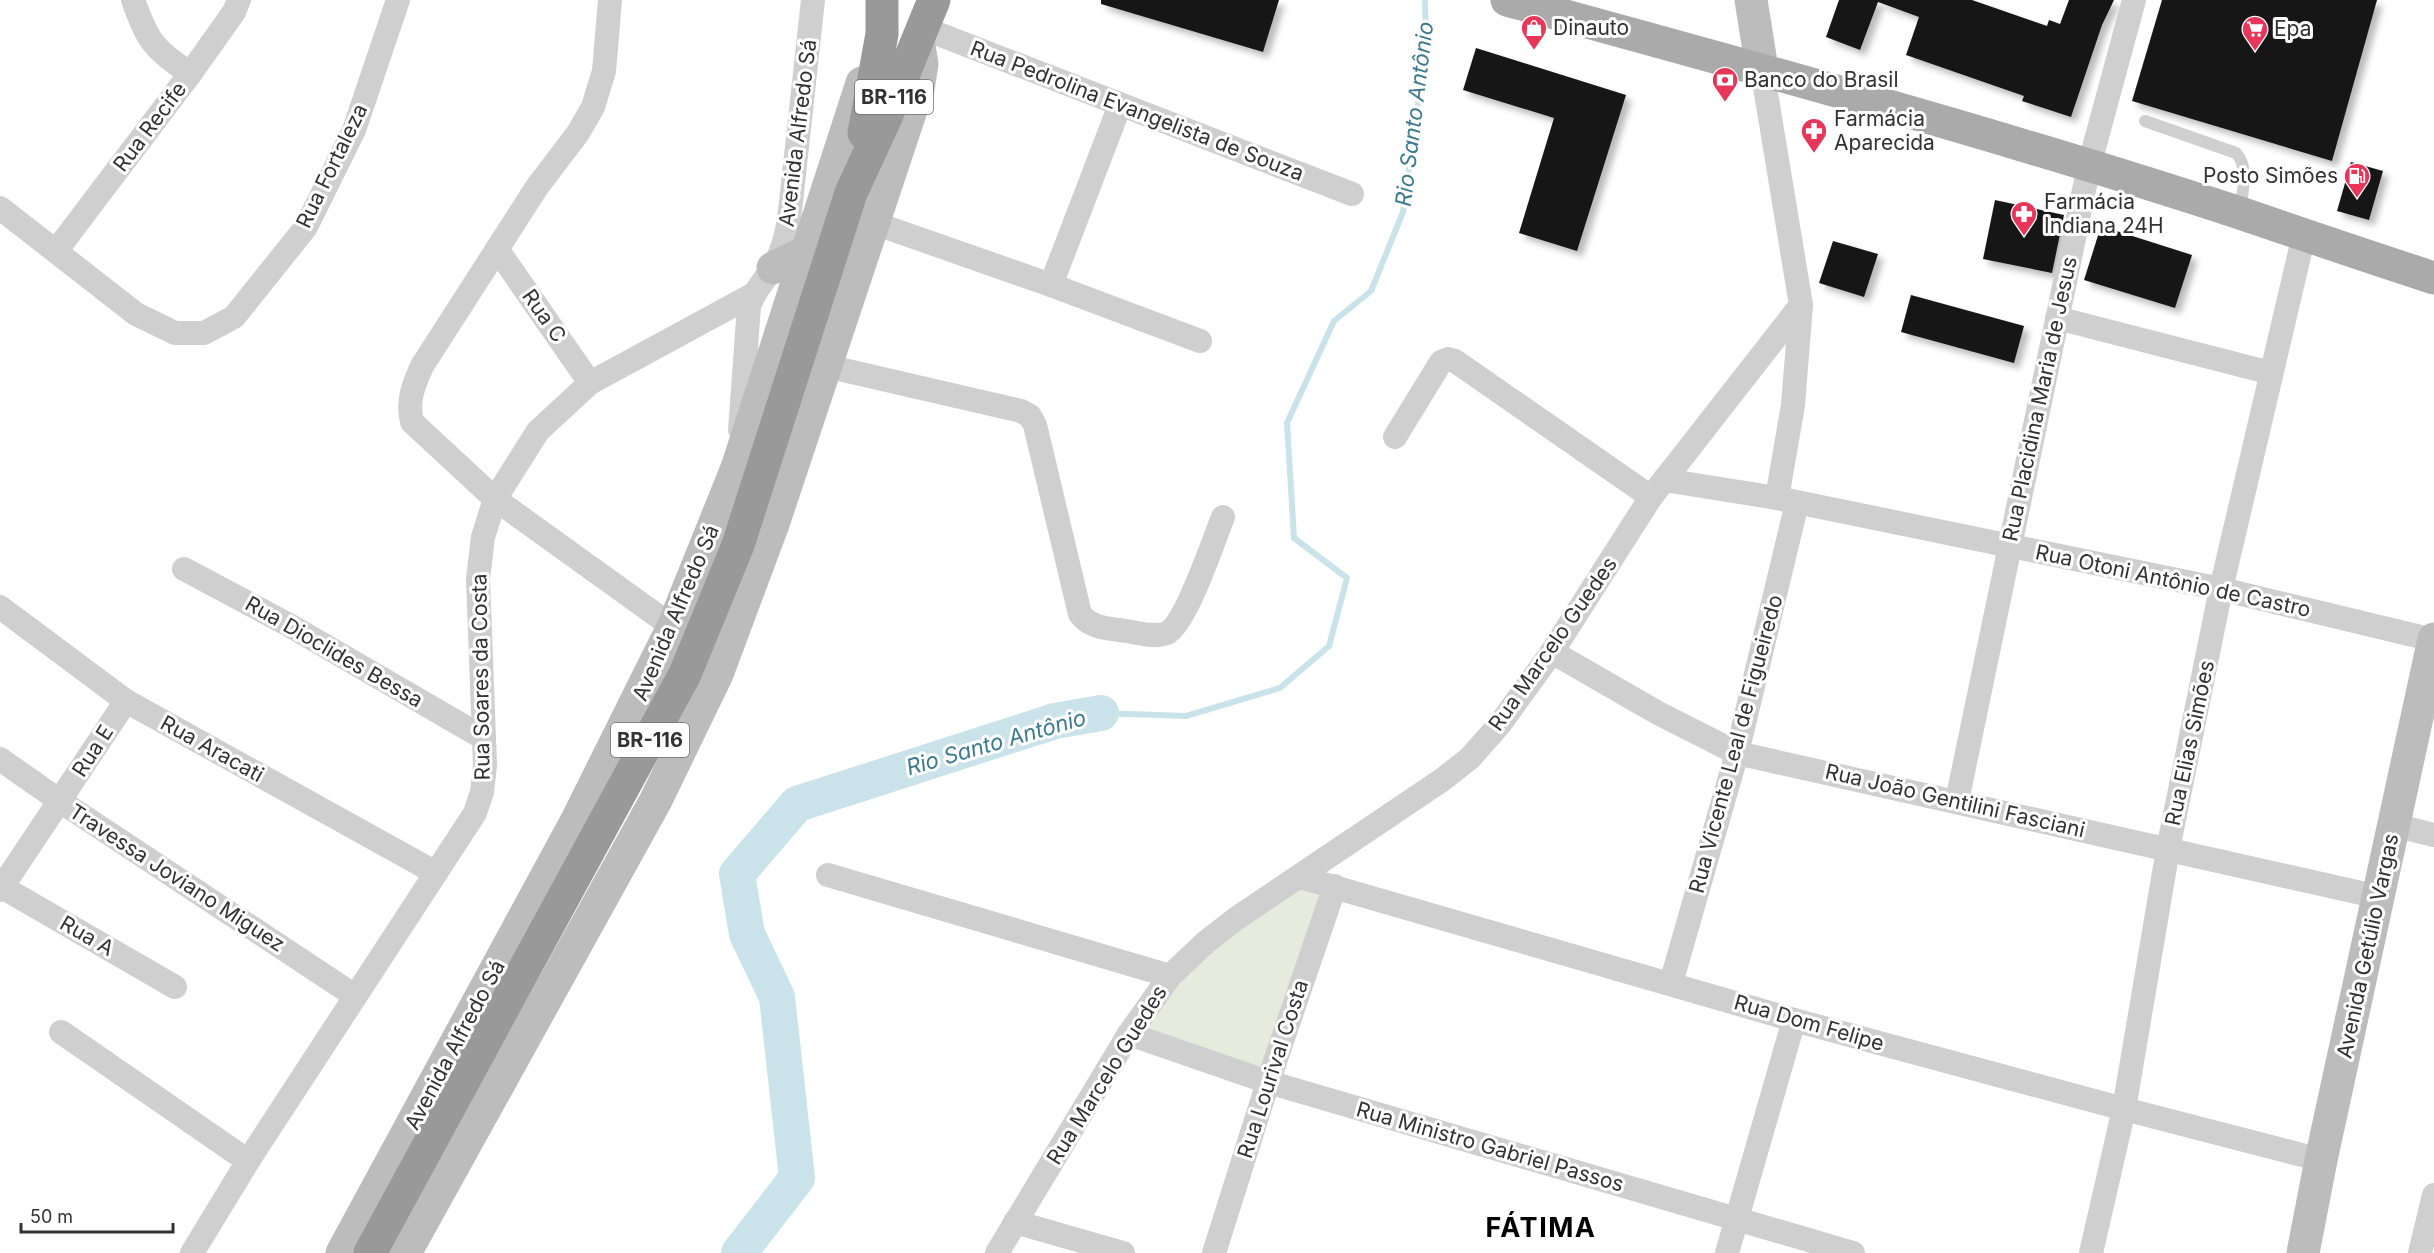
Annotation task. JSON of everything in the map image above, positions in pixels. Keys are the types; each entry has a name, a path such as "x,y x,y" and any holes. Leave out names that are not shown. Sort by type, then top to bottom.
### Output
{"highway":[{"name":"BR-116","path":"852,193 882,34 882,0"},
{"name":"Avenida Alfredo Sá","path":"370,1253 685,674 738,545 852,193 925,23"}],"main road":[{"path":"1507,0 1762,69 2089,166 2240,213 2434,278"}],"street":[{"path":"133,0 145,32 157,50 190,74"},
{"name":"Rua Recife","path":"56,251 190,74 234,12 239,0"},
{"name":"Rua Fortaleza","path":"56,251 136,314 176,333 204,333 234,317 306,227 354,130 398,0"},
{"path":"610,0 604,71 593,107 578,133 537,187 422,366 412,390 409,406 412,422 495,499 673,627"},
{"name":"Avenida Alfredo Sá","path":"754,294 773,267 786,235 813,0"},
{"path":"1751,0 1801,305"},
{"name":"Rua Placidina Maria de Jesus","path":"1958,801 2089,166 2134,0"},
{"path":"405,1253 656,800 717,674 773,524 918,89 925,23"},
{"name":"Rua Pedrolina Evangelista de Souza","path":"925,23 1120,105 1352,194"},
{"name":"Avenida Alfredo Sá","path":"342,1253 582,810 673,627 737,468 870,62 882,34"},
{"path":"1051,285 1120,105"},
{"path":"0,208 56,251"},
{"path":"874,223 1051,285 1200,341"},
{"name":"Rua Elias Simões","path":"2091,1253 2124,1109 2168,849 2221,589 2304,235"},
{"name":"Rua C","path":"497,249 590,383"},
{"path":"773,267 807,251"},
{"path":"737,468 746,320 754,294"},
{"name":"Rua Soares da Costa","path":"192,1253 248,1161 475,813 482,792 485,765 482,737 478,579 483,537 495,499 538,431 590,383 754,294"},
{"name":"Rua Marcelo Guedes","path":"997,1253 1129,1034 1170,976 1206,942 1442,780 1470,758 1500,724 1552,652 1658,489 1801,305"},
{"name":"Rua Vicente Leal de Figueiredo","path":"1671,983 1737,753 1787,501 1801,305"},
{"path":"2057,318 2271,373"},
{"path":"1395,437 1441,362 1455,361 1658,489"},
{"path":"826,366 1021,411 1029,416 1035,425 1080,614 1094,626 1160,636 1170,632 1178,624 1187,607 1223,516"},
{"name":"Rua Otoni Antônio de Castro","path":"1658,489 1787,501 2221,589 2434,639"},
{"name":"Rua Dioclides Bessa","path":"184,569 289,625 482,737"},
{"name":"Rua Aracati","path":"0,607 126,701 436,873"},
{"name":"Avenida Getúlio Vargas","path":"2303,1253 2321,1160 2434,639"},
{"name":"Rua João Gentilini Fasciani","path":"1552,652 1658,713 1737,753 2379,897"},
{"name":"Rua E","path":"1,888 126,701"},
{"name":"Travessa Joviano Miguez","path":"0,759 355,996"},
{"path":"2394,825 2434,835"},
{"path":"828,875 1170,976"},
{"name":"Rua Dom Felipe","path":"1299,877 1794,1020 2321,1160"},
{"name":"Rua Lourival Costa","path":"1214,1253 1268,1082 1335,886"},
{"name":"Rua A","path":"1,888 175,987"},
{"path":"1728,1253 1794,1020"},
{"path":"61,1032 248,1161"},
{"name":"Rua Ministro Gabriel Passos","path":"1129,1034 1268,1082 1852,1253"},
{"path":"2421,1253 2434,1195"},
{"path":"1016,1222 1123,1253"}],"lane":[{"path":"2145,122 2236,153 2243,161 2245,172 2240,213"}],"shaded area":[{"path":"1291,887 1323,897 1264,1077 1139,1035 1176,975"}],"building":[{"path":"1101,0 1279,0 1263,52 1101,4"},
{"path":"1839,0 1972,0 2047,26 2049,20 2060,24 2069,0 2114,0 2102,25 2071,117 2022,101 2024,96 1906,55 1919,17 1878,2 1860,50 1826,37"},
{"name":"Epa","path":"2162,0 2377,0 2332,161 2132,101"},
{"path":"1476,48 1626,95 1577,251 1519,233 1554,118 1463,90"},
{"path":"2351,162 2383,171 2369,220 2337,211"},
{"name":"Farmácia Indiana 24H","path":"1995,200 2064,215 2052,273 1983,259"},
{"path":"2101,226 2192,255 2175,308 2084,280"},
{"path":"1833,241 1878,254 1864,297 1819,283"},
{"path":"1911,295 2024,326 2014,363 1901,332"}],"waterway":[{"name":"Rio Santo Antônio","path":"1101,713 1186,716 1280,688 1329,646 1347,578 1294,538 1287,423 1334,321 1371,291 1403,212 1426,44 1425,0"},
{"name":"Rio Santo Antônio","path":"739,1253 797,1178 777,997 747,934 737,874 797,804 1055,721 1101,713"}],"place":[{"name":"Dinauto","path":"1534,51"},
{"name":"Epa","path":"2255,52"},
{"name":"Banco do Brasil","path":"1725,103"},
{"name":"Farmácia Aparecida","path":"1814,154"},
{"name":"Posto Simões","path":"2357,199"},
{"name":"Farmácia Indiana 24H","path":"2024,237"}],"district":[{"name":"FÁTIMA","path":"1541,1228"}]}
